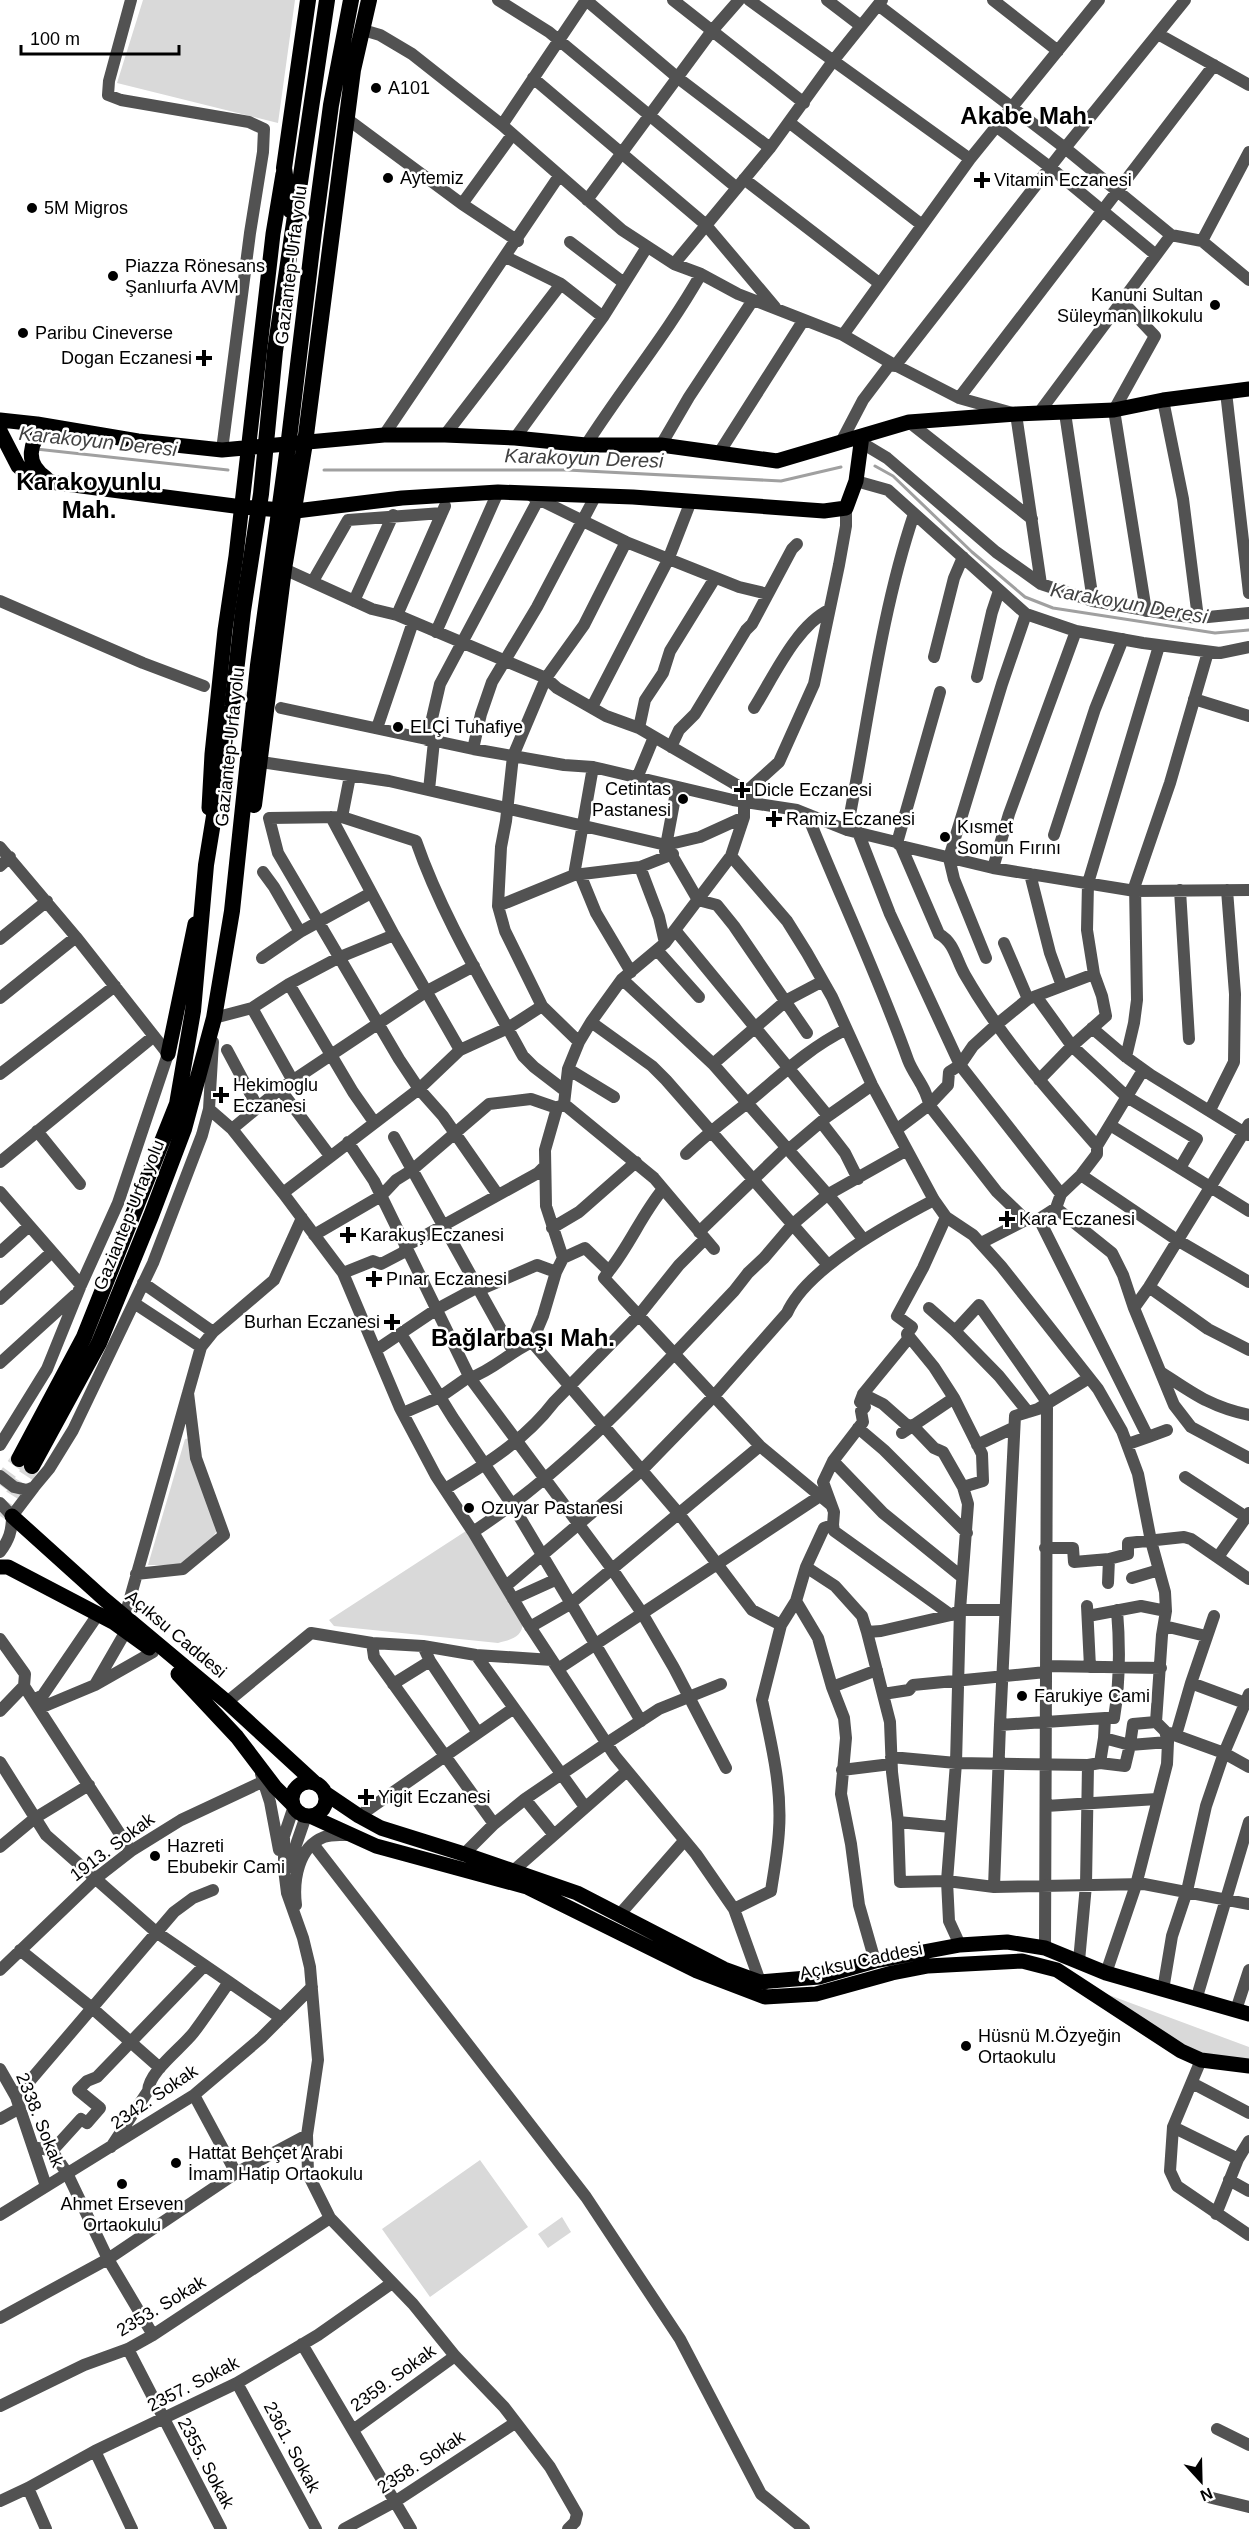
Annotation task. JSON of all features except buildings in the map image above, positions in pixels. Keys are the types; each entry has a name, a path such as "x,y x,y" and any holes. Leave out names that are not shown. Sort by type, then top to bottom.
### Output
{"highway":[{"path":"293,228 284,168 308,0"},
{"name":"Gaziantep-Urfa yolu","path":"327,0 275,351 261,494 206,865 193,1011 177,1104 84,1337 25,1463 99,1343 184,1129 214,1018 232,911 258,665 331,105 351,0"},
{"path":"232,911 252,820 261,762 284,569 296,511 352,70 369,0"},
{"path":"314,232 342,157"}],"main road":[{"path":"168,1054 206,865 216,713 273,234 284,168"},
{"path":"0,420 138,441 222,450 384,435 445,435 515,438 586,445 661,445 777,461 841,442 862,440 909,422 1114,410 1163,400 1249,389"},
{"path":"46,426 35,436 31,456 39,473 52,483"},
{"path":"3,435 18,466 26,473 52,483 242,507 296,511 402,498 498,492 533,497 596,495 824,511 846,508 856,481 862,440"},
{"name":"Açıksu Caddesi","path":"12,1516 124,1616 227,1702 314,1782"},
{"name":"Açıksu Caddesi","path":"0,1567 8,1567 99,1613 153,1652 192,1686 293,1805"},
{"path":"306,1782 314,1782 326,1793 324,1807 321,1811 308,1816 299,1813 293,1805 292,1798 296,1787 306,1782"},
{"name":"Açıksu Caddesi","path":"326,1793 358,1816 381,1828 577,1893 724,1969 760,1982 819,1977 875,1961 960,1946 1006,1942 1045,1948 1106,1973 1242,2012"},
{"name":"Açıksu Caddesi","path":"308,1816 376,1846 526,1887 697,1971 765,1997 816,1994 892,1973 928,1966 1022,1961 1057,1970 1173,2046 1201,2060 1249,2066"}],"street":[{"path":"131,0 109,81 108,95 121,100 249,122 264,129 263,152 250,233 222,450"},
{"path":"498,0 549,32 649,117 879,283"},
{"path":"502,125 586,0 678,78 770,148"},
{"path":"673,0 804,103"},
{"path":"587,200 711,32 739,0"},
{"path":"749,0 970,159"},
{"path":"827,0 861,26"},
{"path":"993,0 1058,51"},
{"path":"843,335 970,159 1099,0"},
{"path":"841,442 863,400 1185,0"},
{"path":"674,264 790,123 833,61 880,2 1171,235 1202,241 1249,280"},
{"path":"363,30 380,35 412,54 502,125 622,230 674,264 701,274 753,300 843,335 958,398 1016,414 1041,584"},
{"path":"1158,34 1249,85"},
{"path":"958,398 1214,65"},
{"path":"533,78 705,224 776,309"},
{"path":"346,118 462,204 518,241"},
{"path":"790,123 922,225"},
{"path":"998,127 1156,255"},
{"path":"462,204 512,135"},
{"path":"1202,241 1249,152"},
{"path":"384,435 468,309 518,241 559,176"},
{"path":"1038,414 1171,235"},
{"path":"570,242 624,283"},
{"path":"515,438 603,316 647,247"},
{"path":"506,257 561,284 603,316"},
{"path":"586,445 684,304 701,274"},
{"path":"445,435 561,284"},
{"path":"661,445 689,397 753,300"},
{"path":"1122,301 1155,336 1114,410 1146,611"},
{"path":"719,453 803,321"},
{"path":"1227,392 1249,593"},
{"path":"1163,400 1182,499 1198,618"},
{"path":"1065,413 1093,601"},
{"path":"909,422 1032,519"},
{"path":"862,440 887,458 996,552 1041,584 1093,601 1146,611 1198,618 1249,613"},
{"path":"856,481 888,490 1026,614 1076,631 1159,646 1221,653 1249,647"},
{"path":"436,632 498,492"},
{"path":"397,615 450,495"},
{"path":"474,749 487,692 503,661 537,607 596,495"},
{"path":"429,790 431,741 440,684 463,644 533,497 582,522 668,560 739,587 768,594"},
{"path":"592,707 668,560 691,501"},
{"path":"563,1258 546,1206 545,1150 560,1106 568,1069 579,1042 591,1022 626,975 661,947 731,856 748,799 779,762 814,684 846,526 846,508"},
{"path":"313,581 348,520 442,513"},
{"path":"914,514 901,553 881,644 852,831 960,1065 1061,1194"},
{"path":"354,601 393,516"},
{"path":"579,1042 542,1006 505,931 498,906 501,847 513,756 546,678 584,625 626,542"},
{"path":"671,747 679,730 695,714 797,544"},
{"path":"934,657 954,578 963,557"},
{"path":"284,569 354,601 397,615 546,678 557,688 606,716 639,728 671,747 748,799"},
{"path":"639,728 645,700 663,673 670,651 715,578"},
{"path":"977,677 999,591"},
{"path":"0,601 143,663 204,686"},
{"path":"754,708 794,643 820,614 829,610"},
{"path":"986,958 954,879 949,858 1002,684 1026,614"},
{"path":"377,728 413,622"},
{"path":"993,868 1009,814 1026,773 1041,724 1076,631"},
{"path":"1054,835 1095,709 1123,639"},
{"path":"1039,1080 1106,1016 1094,974 1087,930 1088,883 1159,646"},
{"path":"1126,1057 1137,1000 1135,885 1170,783 1208,651"},
{"path":"940,692 899,845 939,934 950,941 964,974 996,1025 1039,1080 1097,1146 1098,1154 1061,1194 1056,1208 1040,1219 1026,1220 981,1243"},
{"path":"1194,699 1249,716"},
{"path":"281,708 431,741 564,765 593,767 677,787 748,799 807,814 899,845 993,868 1135,891 1249,890"},
{"path":"637,778 654,737"},
{"path":"261,762 389,781 506,809 583,824 668,852 698,900 717,905 787,1000 807,1033"},
{"path":"593,767 577,874 626,975 713,1064 863,1239"},
{"path":"350,776 337,817 371,892 460,1050"},
{"path":"668,852 677,787"},
{"path":"807,814 884,995 911,1068 928,1095 929,1105 997,1192 1026,1220"},
{"path":"498,1195 443,1116 419,1089 399,1059 320,920 278,853 269,818 337,817 416,841 426,869 474,966 523,1056 564,1090"},
{"path":"498,906 577,874 640,867 744,817"},
{"path":"0,848 47,901 168,1054 118,1203 47,1368 0,1445"},
{"path":"731,856 787,921 823,981 872,1085 934,1200 946,1217 981,1243 1042,1316 1098,1389 1128,1444 1138,1474 1151,1541 1165,1592 1166,1611 1156,1722"},
{"path":"0,866 10,857"},
{"path":"640,867 659,917 661,947 699,997"},
{"path":"263,872 300,932"},
{"path":"1030,874 1050,953 1062,986"},
{"path":"1180,890 1189,1039"},
{"path":"1210,1110 1234,1062 1235,994 1227,890"},
{"path":"262,958 300,932 371,892"},
{"path":"0,939 47,901"},
{"path":"675,930 788,1067 824,1119 858,1179"},
{"path":"0,1552 8,1542 12,1529 12,1516 49,1469 73,1430 143,1283 202,1135 209,1109 214,1018 252,1008 289,984 340,957 394,934"},
{"path":"0,998 76,937"},
{"path":"1004,943 1032,998 1072,1046 1128,1097 1197,1139 1180,1168"},
{"path":"232,1130 280,1089 380,1025 427,991 474,966"},
{"path":"896,1130 929,1105 948,1085 949,1072 960,1065 973,1046 996,1025 1032,998 1094,974"},
{"path":"713,1064 787,1000 823,981"},
{"path":"289,984 374,1122"},
{"path":"0,1074 115,986"},
{"path":"283,1193 419,1089 460,1050 508,1028 542,1006"},
{"path":"252,1008 293,1081"},
{"path":"591,1022 652,1066 828,1265"},
{"path":"1092,1028 1143,1070 1247,1131 1134,1308"},
{"path":"686,1154 710,1130 746,1104 820,1042 845,1030"},
{"path":"0,1162 154,1036"},
{"path":"227,1050 258,1107"},
{"path":"568,1069 614,1097"},
{"path":"1097,1146 1143,1070"},
{"path":"445,1489 484,1466 518,1440 639,1315 702,1235 753,1179 824,1119 872,1085"},
{"path":"280,1089 330,1156"},
{"path":"314,1235 381,1196 396,1180 455,1135 489,1104 531,1099 560,1106 636,1162 663,1189 714,1249"},
{"path":"209,1109 232,1130 343,1273 403,1413 445,1489 530,1627 607,1743 684,1841 734,1910 765,1997"},
{"path":"1110,1125 1249,1211"},
{"path":"37,1131 80,1184"},
{"path":"394,1137 513,1351"},
{"path":"348,1142 381,1196 470,1377 642,1613 726,1768"},
{"path":"473,1532 513,1506 605,1426 793,1224 827,1195 907,1150"},
{"path":"552,1228 579,1212 636,1162"},
{"path":"343,1273 373,1261 381,1264 404,1252 406,1246 538,1173 545,1166"},
{"path":"1081,1175 1177,1240 1249,1282"},
{"path":"663,1189 646,1209 636,1232 604,1278 676,1352 760,1446 831,1505"},
{"path":"0,1192 80,1288"},
{"path":"506,1586 641,1470 714,1396 787,1313 793,1301 828,1265 863,1239 934,1200"},
{"path":"1056,1208 1112,1253 1123,1275 1134,1308 1174,1405 1191,1427 1249,1458"},
{"path":"946,1217 924,1268 897,1316 912,1327 907,1334 908,1340 863,1394 860,1402 865,1407 861,1411 863,1422 833,1461 823,1482 834,1512 834,1531 955,1613"},
{"path":"124,1616 187,1388 201,1347 213,1332 274,1280 302,1218"},
{"path":"1040,1219 1148,1437"},
{"path":"0,1252 29,1226"},
{"path":"403,1413 440,1397 470,1377 483,1373 513,1351 532,1342 563,1258 585,1248 609,1271"},
{"path":"0,1299 52,1252"},
{"path":"376,1350 437,1309 478,1288 537,1265 556,1272"},
{"path":"143,1283 213,1332"},
{"path":"1149,1287 1208,1329 1249,1350"},
{"path":"0,1363 80,1288"},
{"path":"134,1303 201,1347"},
{"path":"956,1331 979,1305 1047,1402 1045,1948"},
{"path":"929,1308 956,1331 999,1376 1028,1412"},
{"path":"401,1334 484,1466 513,1506 641,1721"},
{"path":"907,1334 954,1398 982,1454 983,1481 963,1486"},
{"path":"532,1342 680,1515 752,1610 781,1625"},
{"path":"1162,1373 1200,1399 1226,1410 1249,1414"},
{"path":"994,1887 1015,1416 1038,1409 1089,1378"},
{"path":"136,1574 183,1569 224,1535 196,1458 187,1388"},
{"path":"863,1394 883,1404 907,1428 943,1452 963,1486 968,1504 962,1577 955,1613 958,1680 956,1763 947,1881 949,1921 960,1946"},
{"path":"907,1428 954,1398"},
{"path":"858,1428 884,1450 967,1533"},
{"path":"977,1445 1013,1428"},
{"path":"1128,1444 1167,1430"},
{"path":"530,1627 570,1604 680,1515 760,1446"},
{"path":"833,1461 883,1513 962,1577"},
{"path":"0,1476 15,1487 27,1490 34,1487"},
{"path":"1185,1477 1247,1515 1218,1557"},
{"path":"227,1702 311,1633 372,1643 423,1646 555,1665 594,1645 820,1496"},
{"path":"0,1503 12,1516"},
{"path":"734,1910 771,1891 780,1830 775,1760 762,1700 781,1625 796,1601 806,1567 824,1528 833,1525"},
{"path":"1045,1548 1073,1548 1074,1562 1109,1559 1128,1554 1128,1543 1184,1537 1249,1579"},
{"path":"1108,1583 1109,1559"},
{"path":"806,1567 835,1586 862,1616 867,1632 890,1722 900,1882 947,1881 994,1887 1136,1885 1187,1891 1249,1904"},
{"path":"1132,1578 1159,1570"},
{"path":"513,1599 555,1580"},
{"path":"796,1601 818,1638 828,1665 832,1687 844,1718 846,1738 841,1794 851,1844 859,1905 875,1961"},
{"path":"1090,1667 1088,1611 1141,1606 1166,1611"},
{"path":"867,1632 881,1631 955,1613 1005,1610"},
{"path":"1000,1725 1046,1724 1114,1718 1119,1666 1117,1610"},
{"path":"36,1704 99,1613"},
{"path":"1106,1973 1136,1885 1167,1764 1170,1736 1214,1616"},
{"path":"1164,1626 1206,1636"},
{"path":"95,1684 126,1631"},
{"path":"0,1639 25,1674 24,1686 131,1851"},
{"path":"372,1643 374,1658 494,1824"},
{"path":"423,1646 430,1661 478,1733"},
{"path":"36,1704 95,1684 153,1652"},
{"path":"476,1655 585,1807"},
{"path":"393,1684 430,1661"},
{"path":"883,1694 909,1690 914,1685 1002,1677 1046,1669 1119,1666 1161,1668"},
{"path":"832,1687 877,1670"},
{"path":"1163,1990 1172,1936 1187,1891 1206,1806 1224,1753 1247,1698 1191,1683"},
{"path":"464,1854 494,1824 525,1799 607,1743 659,1709 721,1684"},
{"path":"0,1711 24,1686"},
{"path":"358,1816 514,1708"},
{"path":"1078,1961 1086,1886 1087,1802 1094,1764 1104,1738 1105,1718"},
{"path":"842,1770 891,1760 1125,1766 1133,1724 1156,1722 1170,1736 1224,1753 1249,1767"},
{"path":"1104,1738 1130,1745 1170,1736"},
{"path":"0,1762 46,1835 156,1932 281,2018"},
{"path":"256,1764 264,1781 284,1869 287,1893 303,1938"},
{"path":"513,1871 627,1771"},
{"name":"1913. Sokak","path":"0,1970 95,1879 131,1851 180,1820 264,1781"},
{"path":"0,1847 35,1818 89,1785"},
{"path":"525,1799 554,1835"},
{"path":"1046,1806 1157,1799"},
{"path":"284,1869 284,1836 293,1805"},
{"path":"287,1893 287,1872 291,1857 308,1816"},
{"path":"898,1822 951,1827"},
{"path":"1196,2000 1249,1822"},
{"path":"350,1835 323,1837 314,1844 302,1858 296,1880 296,1901 312,1987 318,2060 305,2157 308,2174 330,2218 392,2283 454,2356 504,2407 550,2467 577,2514 575,2522 568,2529"},
{"path":"620,1914 684,1841"},
{"path":"314,1844 586,2197 680,2339 761,2494 804,2529"},
{"path":"0,2119 18,2103 92,2008 174,1912 193,1898 213,1890"},
{"path":"20,1950 92,2008 160,2068"},
{"path":"52,2151 81,2120 87,2123 100,2108 78,2090 87,2081 97,2077 131,2044 204,1966"},
{"path":"1242,2012 1249,1970"},
{"path":"111,2147 148,2091 148,2087 160,2068 192,2034 229,1982"},
{"name":"2342. Sokak","path":"0,2215 194,2095 261,2038 312,1987"},
{"path":"1201,2060 1173,2127 1170,2170 1177,2186 1249,2235"},
{"name":"2338. Sokak","path":"0,2069 18,2103 46,2186"},
{"path":"1192,2083 1249,2113"},
{"path":"194,2095 236,2173"},
{"path":"1173,2127 1238,2159"},
{"path":"0,2318 108,2259 236,2173 307,2135"},
{"path":"1216,2214 1238,2159 1249,2141"},
{"path":"34,2146 52,2151 67,2173 108,2259 153,2336"},
{"path":"1229,2180 1249,2191"},
{"name":"2353. Sokak","path":"0,2406 84,2365 128,2349 153,2336 330,2218"},
{"name":"2357. Sokak","path":"0,2501 95,2451 237,2383 302,2344 392,2283"},
{"path":"302,2344 411,2529"},
{"name":"2355. Sokak","path":"128,2349 162,2420 221,2529"},
{"name":"2359. Sokak","path":"353,2430 454,2356"},
{"name":"2361. Sokak","path":"237,2383 316,2529"},
{"name":"2358. Sokak","path":"344,2529 396,2501 515,2423"},
{"path":"1217,2429 1249,2445"},
{"path":"95,2451 132,2529"},
{"path":"28,2488 46,2529"},
{"path":"1208,2497 1249,2507"}],"shaded area":[{"path":"143,0 295,0 278,123 117,83"},
{"path":"191,1438 218,1529 213,1537 180,1565 148,1565 185,1439"},
{"path":"466,1531 523,1622 521,1631 515,1637 498,1643 334,1626 329,1620"},
{"path":"1101,1992 1249,2047 1249,2059 1201,2055"},
{"path":"480,2160 528,2227 430,2297 382,2229"},
{"path":"562,2217 571,2232 548,2248 538,2234"}],"waterway":[{"name":"Karakoyun Deresi","path":"36,449 228,470"},
{"name":"Karakoyun Deresi","path":"875,466 893,476 972,552 1025,597 1053,608 1215,633 1249,630"},
{"name":"Karakoyun Deresi","path":"324,470 567,470 781,481 841,467"}],"tunnel":[{"path":"227,692 281,708"},
{"path":"0,1485 19,1459"},
{"path":"0,1516 32,1466"}],"place":[{"name":"A101","path":"376,88"},
{"name":"Aytemiz","path":"388,178"},
{"name":"Vitamin Eczanesi","path":"982,180"},
{"name":"5M Migros","path":"32,208"},
{"name":"Piazza Rönesans Şanlıurfa AVM","path":"113,276"},
{"name":"Kanuni Sultan Süleyman İlkokulu","path":"1215,305"},
{"name":"Paribu Cineverse","path":"23,333"},
{"name":"Dogan Eczanesi","path":"204,358"},
{"name":"ELÇİ Tuhafiye","path":"398,727"},
{"name":"Dicle Eczanesi","path":"742,790"},
{"name":"Cetintas Pastanesi","path":"683,799"},
{"name":"Ramiz Eczanesi","path":"774,819"},
{"name":"Kısmet Somun Fırını","path":"945,837"},
{"name":"Hekimoglu Eczanesi","path":"221,1095"},
{"name":"Kara Eczanesi","path":"1007,1219"},
{"name":"Karakuş Eczanesi","path":"348,1235"},
{"name":"Pınar Eczanesi","path":"374,1279"},
{"name":"Burhan Eczanesi","path":"392,1322"},
{"name":"Ozuyar Pastanesi","path":"469,1508"},
{"name":"Farukiye Cami","path":"1022,1696"},
{"name":"Yigit Eczanesi","path":"366,1797"},
{"name":"Hazreti Ebubekir Cami","path":"155,1856"},
{"name":"Hüsnü M.Özyeğin Ortaokulu","path":"966,2046"},
{"name":"Hattat Behçet Arabi İmam Hatip Ortaokulu","path":"176,2163"},
{"name":"Ahmet Erseven Ortaokulu","path":"122,2184"}],"district":[{"name":"Akabe Mah.","path":"1027,116"},
{"name":"Karakoyunlu Mah.","path":"89,496"},
{"name":"Bağlarbaşı Mah.","path":"523,1338"}]}
